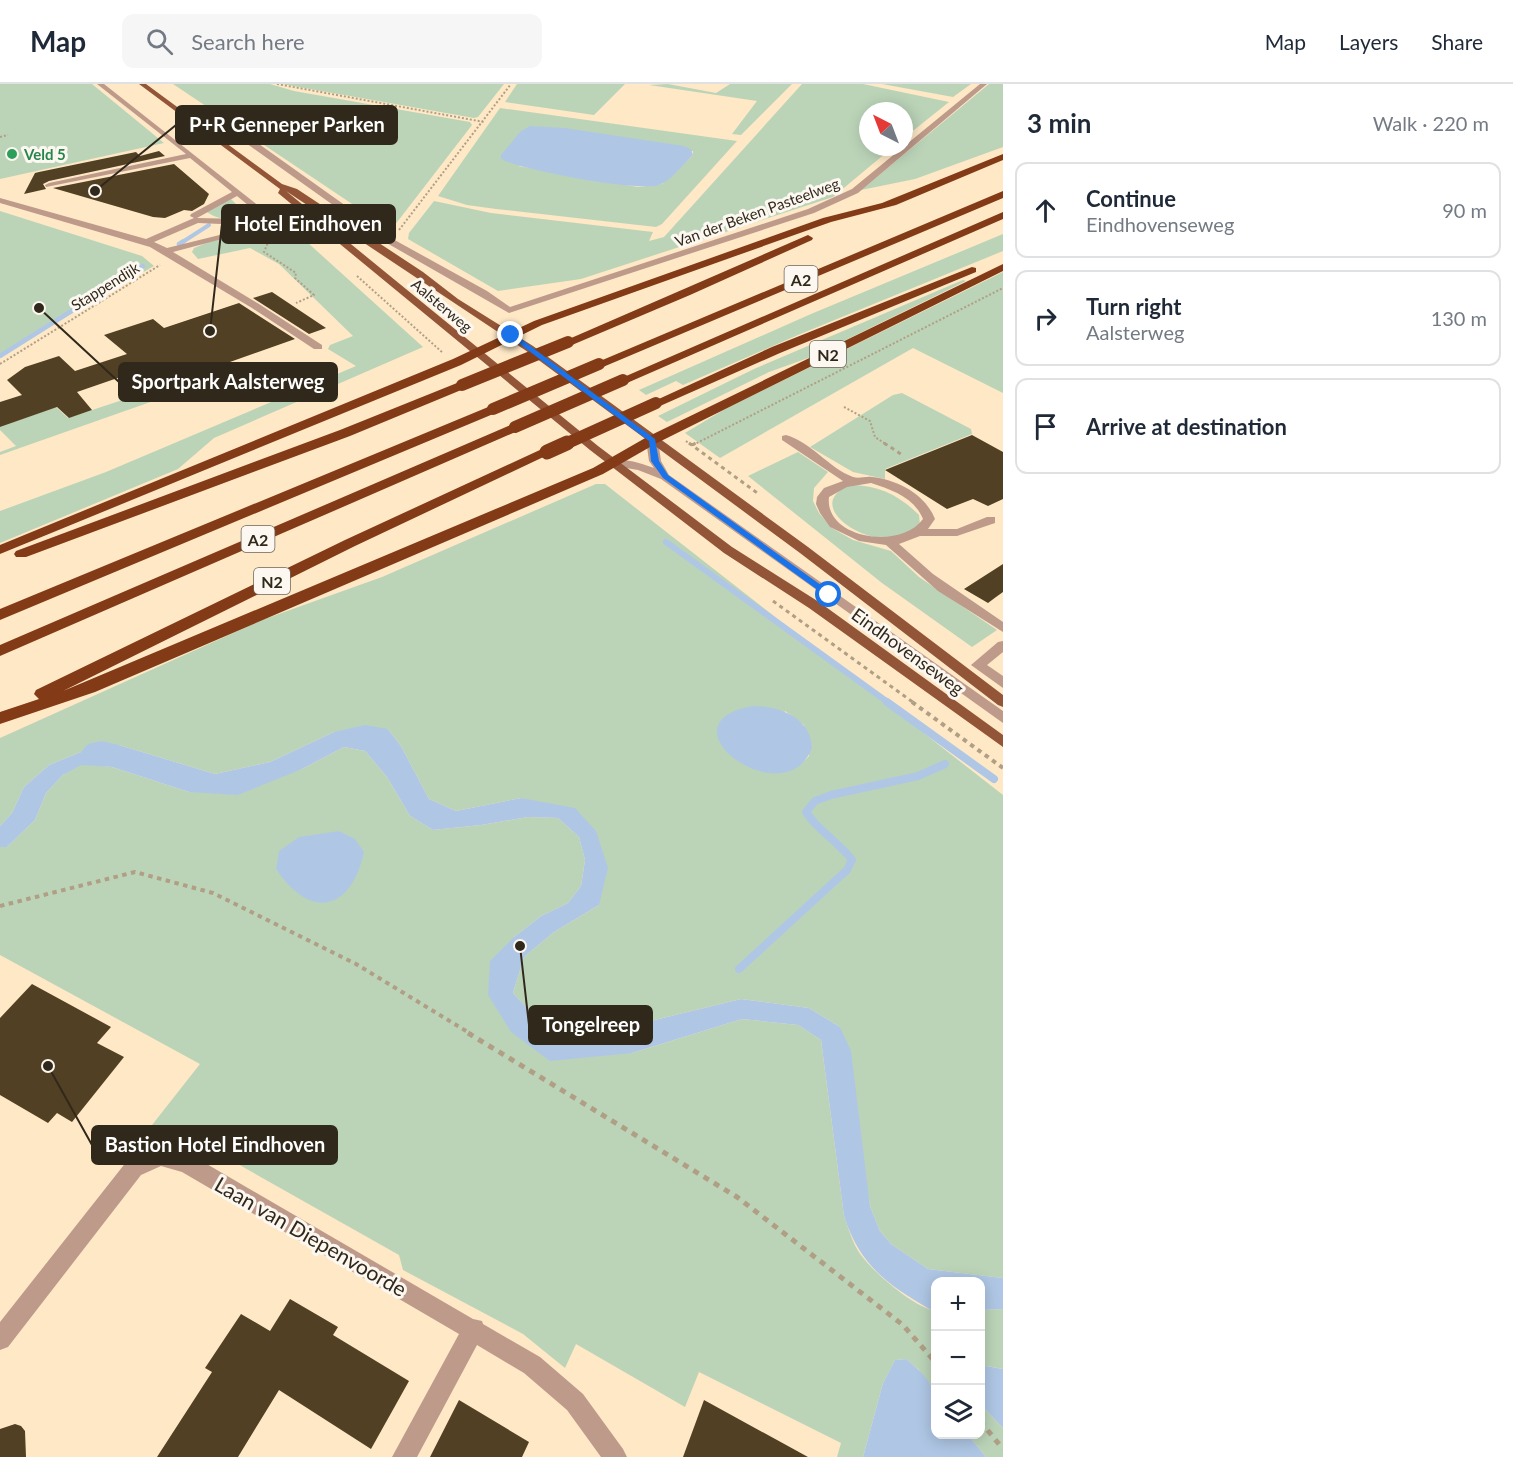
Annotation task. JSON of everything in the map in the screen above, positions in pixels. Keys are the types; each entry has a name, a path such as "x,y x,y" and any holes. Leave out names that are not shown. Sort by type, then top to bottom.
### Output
{"highway":[{"path":"0,562 345,433 568,342 1003,157"},
{"name":"A2","path":"0,615 1003,194"},
{"path":"0,550 476,352 511,335 827,220 892,203"},
{"name":"A2","path":"0,651 1003,215"},
{"name":"N2","path":"0,717 332,552 547,452 776,350 1003,257"},
{"name":"N2","path":"652,440 1003,267"},
{"path":"614,463 652,440"},
{"name":"N2","path":"0,717 89,688 614,463"}],"main road":[{"name":"Aalsterweg","path":"142,84 279,186 294,191 420,274 454,301 511,335 694,470"},
{"name":"Aalsterweg","path":"279,186 281,192 304,212 644,486"},
{"name":"Eindhovenseweg","path":"694,470 804,550 1003,702"},
{"name":"Eindhovenseweg","path":"644,486 728,550 814,605 1003,742"}],"street":[{"path":"100,84 271,220"},
{"name":"Van der Beken Pasteelweg","path":"509,310 811,210 855,191 984,84"},
{"path":"211,135 231,132 239,134"},
{"name":"Aalsterweg","path":"239,134 388,240 484,293 509,310"},
{"path":"49,185 192,155"},
{"path":"147,242 195,212 232,197 237,191"},
{"path":"0,200 147,242 168,251 249,300 318,347"},
{"path":"168,251 187,248 271,220 320,209"},
{"path":"178,212 195,212 212,220 221,227 222,235"},
{"path":"195,212 212,220 244,222 271,220"},
{"path":"388,240 387,247 393,257"},
{"path":"187,248 191,257 202,266 206,274"},
{"path":"786,438 851,481"},
{"path":"652,440 655,461 665,477"},
{"name":"Aalsterweg","path":"614,463 640,467 665,477"},
{"name":"Eindhovenseweg","path":"665,477 1003,718"},
{"path":"871,480 897,487 922,503 929,519 925,529 898,541 860,538 843,531 831,522 823,510 822,501 827,492 851,481 871,480"},
{"path":"920,532 938,535 955,534 976,528 991,520"},
{"path":"889,541 940,587 1003,628"},
{"name":"Eindhovenseweg","path":"1003,645 978,665 1003,683"},
{"name":"Laan van Diepenvoorde","path":"0,1339 134,1168 160,1157 186,1164 474,1329 532,1365 575,1401 615,1457"},
{"path":"404,1457 474,1329"}],"path":[{"path":"276,84 484,122"},
{"path":"388,240 400,229 511,84"},
{"path":"198,106 239,134"},
{"path":"0,136 8,135"},
{"path":"288,236 308,232 314,237"},
{"path":"269,240 264,252 296,273 295,278 314,295 300,299 296,303"},
{"name":"Stappendijk","path":"0,364 146,272 161,265"},
{"name":"Aalsterweg","path":"353,272 432,344"},
{"path":"692,445 1003,288"},
{"path":"844,407 870,421 875,436 904,456"},
{"path":"795,616 1003,768"},
{"path":"0,906 135,872 213,893 356,964 737,1197 903,1325 931,1358"},
{"path":"985,1426 1003,1449"}],"green space":[{"path":"0,84 92,84 164,143 0,179"},
{"path":"173,84 270,84 294,91 470,122 472,125 391,230"},
{"path":"282,84 504,84 478,117 474,118"},
{"path":"517,84 625,84 594,115 505,102"},
{"path":"668,84 716,93 730,84 792,84 741,135 732,134 757,101 649,85"},
{"path":"802,84 863,84 949,102 913,131 913,102 859,102 859,156 882,156 833,197 581,279 498,291 408,239 409,233 434,201 491,213 653,232 649,241 664,237"},
{"path":"882,84 971,84 953,97"},
{"path":"989,84 1003,84 1003,147 915,179 861,190 902,156 913,156 913,147"},
{"path":"500,108 737,141 662,224 656,227 467,205 438,196","holes":["693,151 693,155 662,184 638,187 518,166"]},
{"path":"231,199 243,211 250,210 258,218 225,219 207,212"},
{"path":"0,211 142,256 154,266 0,355"},
{"path":"286,223 423,347 214,438 178,469 0,543 0,511 106,472 356,366 328,349 330,345 353,336 279,264 250,248 198,259 192,252 194,248 221,237"},
{"path":"1003,234 1003,251 683,385 676,381 646,395 639,390 811,314"},
{"path":"1003,272 1003,393 913,348 720,458 685,433 725,409"},
{"path":"963,280 966,281 811,357 769,372 667,422 658,416 754,369"},
{"path":"183,380 193,387 0,455 0,452 16,446 0,430 0,427 56,407 68,418"},
{"path":"902,393 971,429 972,434 885,469 885,479 853,472 810,447 893,395"},
{"path":"798,452 828,472 814,488 813,501 819,513 832,528 853,540 891,551 919,577 997,630 972,647 882,583 748,476"},
{"path":"596,484 605,484 1003,795 1003,1278 928,1269 891,1244 880,1231 870,1206 840,1027 809,1008 741,999 634,1025 580,1034 542,1024 513,993 524,957 554,932 599,905 596,831 521,798 456,811 429,799 401,746 388,729 334,732 270,762 215,774 119,745 81,752 49,765 24,787 12,813 0,826 0,738 262,620 382,577","holes":["785,711 804,725 809,756 789,769 764,772"]},
{"path":"851,485 880,489 897,497 919,515 920,525 905,536 890,539 874,537 858,531 835,513 832,503 837,493"},
{"path":"344,747 365,751 387,777 410,816 433,830 528,817 558,818 579,837 585,860 581,886 568,903 541,916 514,937 511,1032 632,1053 742,1019 798,1025 821,1040 844,1216 853,1241 861,1255 885,1280 916,1303 931,1310 931,1387 918,1369 906,1359 895,1360 883,1383 863,1457 837,1457 841,1443 699,1372 685,1407 576,1344 565,1368 523,1334 403,1270 399,1255 174,1128 164,1133 152,1125 200,1064 0,955 0,847 7,847 35,820 46,793 63,775 81,764 112,767 189,792 302,769"},
{"path":"1003,1309 1003,1369 985,1366 985,1310"},
{"path":"985,1409 1003,1428 1003,1457 986,1457 971,1439 985,1439"}],"water":[{"path":"530,126 565,128 684,146 691,149 693,155 664,183 647,186 580,179 532,169 501,159 501,155 521,131"},
{"path":"753,706 783,711 792,715 806,728 812,748 798,767 778,773 756,770 736,760 721,745 717,730 726,716"},
{"path":"365,725 388,729 401,746 429,799 456,811 521,798 575,808 596,831 608,868 599,905 554,932 524,957 513,993 542,1024 580,1034 634,1025 741,999 809,1008 840,1027 851,1051 870,1206 880,1231 891,1244 928,1269 1003,1278 1003,1309 985,1310 985,1277 931,1277 931,1310 902,1292 867,1261 858,1248 844,1216 821,1040 798,1025 742,1019 632,1053 550,1061 511,1032 488,995 490,961 514,937 541,916 568,903 581,886 585,860 579,837 558,818 528,817 433,830 410,816 387,777 365,751 344,747 302,769 238,795 189,792 112,767 81,765 63,775 46,793 35,820 7,847 0,847 0,826 12,813 24,787 49,765 81,752 88,744 101,741 119,745 215,774 270,762 334,732"},
{"path":"339,831 355,839 364,852 358,872 350,887 339,897 328,902 315,902 302,896 289,885 276,869 279,851 299,837"},
{"path":"906,1359 925,1376 930,1384 931,1439 971,1439 986,1457 863,1457 883,1383 895,1360"},
{"path":"985,1366 1003,1369 1003,1428 985,1409"}],"building":[{"path":"159,151 165,156 49,181 43,184 46,189 24,194 35,173 136,152 140,156"},
{"path":"174,164 209,194 204,204 192,211 184,210 165,218 153,217 53,188"},
{"path":"272,292 326,328 309,334 253,298"},
{"path":"239,303 295,339 182,379 161,363 77,392 92,410 69,418 57,407 0,427 0,402 22,395 7,380 25,367 59,356 75,371 127,354 104,335 153,319 164,328"},
{"path":"972,435 1003,452 1003,499 988,506 973,499 947,509 885,470"},
{"path":"1003,564 1003,592 988,603 964,589"},
{"path":"32,984 111,1027 97,1043 124,1057 72,1122 57,1113 48,1123 0,1095 0,1018"},
{"path":"290,1299 338,1327 333,1335 409,1381 371,1449 279,1390 238,1457 157,1457 212,1372 205,1368 241,1314 270,1331"},
{"path":"459,1400 529,1442 522,1457 430,1457"},
{"path":"704,1400 808,1457 683,1457"},
{"path":"15,1424 21,1426 25,1431 26,1457 0,1457 0,1429"}],"waterway":[{"path":"181,243 209,225"},
{"path":"179,244 184,241"},
{"path":"0,356 143,266"},
{"path":"666,542 889,703"},
{"path":"887,702 994,779"},
{"path":"739,969 847,870 852,860 806,812 815,801 831,795 918,776 945,764"}],"place":[{"name":"Veld 5","path":"12,154"},
{"name":"P+R Genneper Parken","path":"95,191"},
{"name":"Sportpark Aalsterweg","path":"39,308"},
{"name":"Hotel Eindhoven","path":"210,331"},
{"name":"Tongelreep","path":"520,946"},
{"name":"Bastion Hotel Eindhoven","path":"48,1066"}],"route":[{"path":"511,335 652,440 655,461 665,477 829,595"}]}
